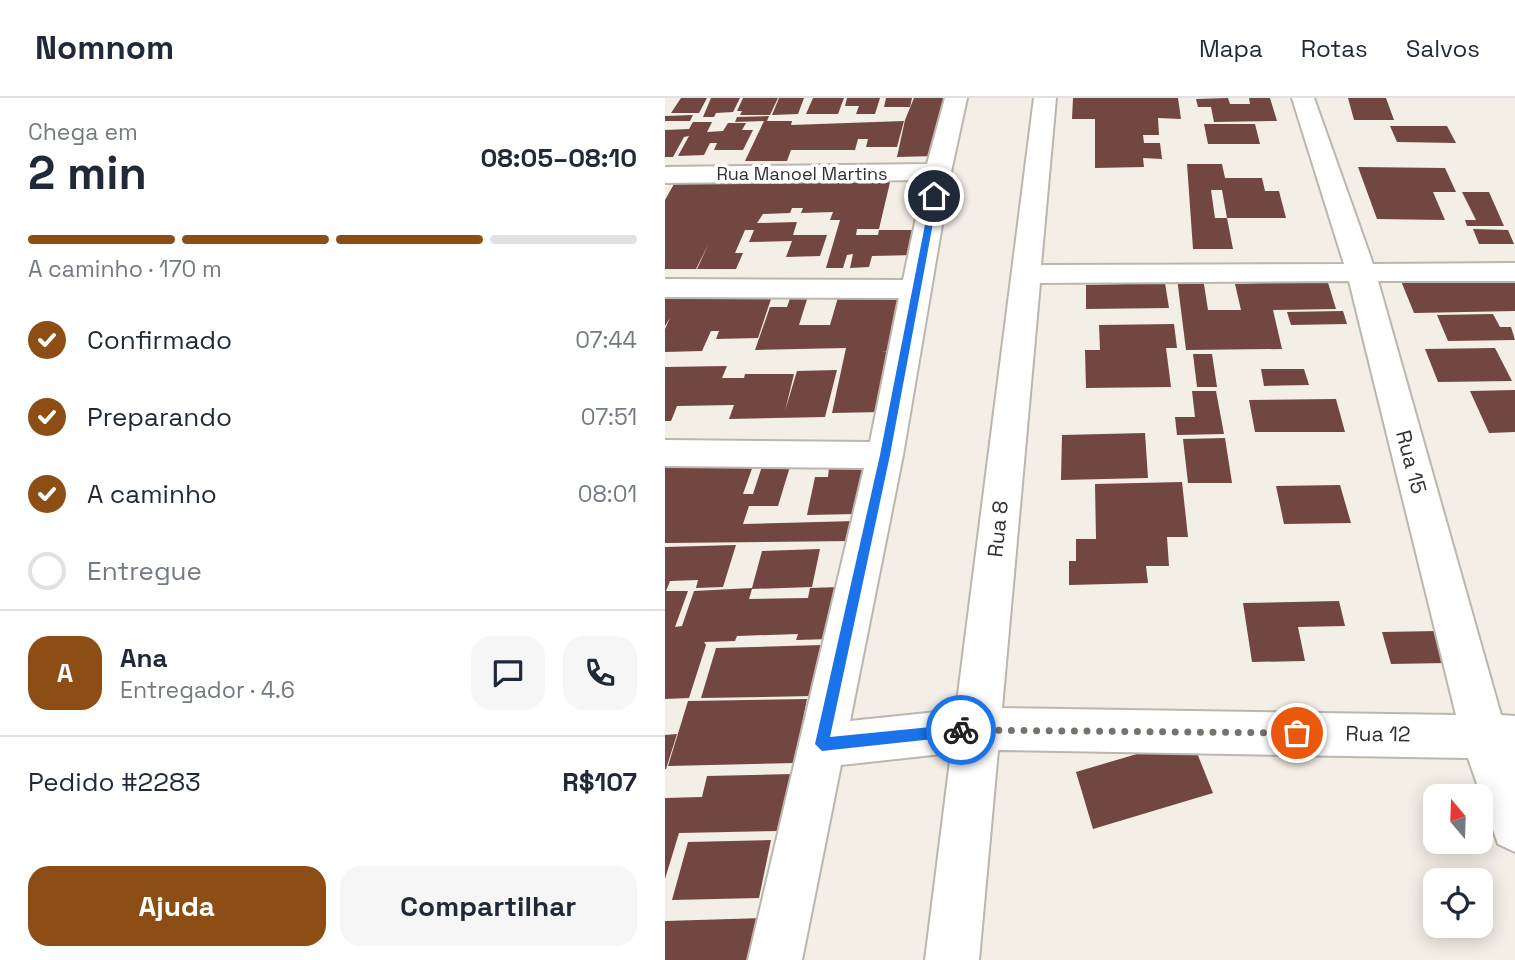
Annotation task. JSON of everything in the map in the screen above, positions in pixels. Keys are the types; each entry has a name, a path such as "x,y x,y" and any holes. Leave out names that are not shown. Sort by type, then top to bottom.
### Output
{"street":[{"path":"775,960 885,455 939,172 956,98"},
{"name":"Rua 8","path":"952,960 1045,98"},
{"name":"Rua 15","path":"1303,98 1362,275 1499,736 1515,827"},
{"name":"Rua Manoel Martins","path":"665,175 939,172"},
{"path":"1027,274 1362,275 1515,272"},
{"path":"665,288 916,289"},
{"path":"665,453 885,455"},
{"name":"Rua 12","path":"822,744 975,729 1499,736"}],"building":[{"path":"681,98 707,98 699,113 671,113"},
{"path":"711,98 740,98 733,112 703,117"},
{"path":"743,98 778,98 770,115 740,115 742,111 737,111"},
{"path":"779,98 804,98 798,114 772,115"},
{"path":"813,98 844,98 838,114 806,114"},
{"path":"847,98 880,98 875,114 856,114 859,106 845,106"},
{"path":"886,98 912,98 910,107 884,107"},
{"path":"914,98 947,98 935,156 897,157 905,120"},
{"path":"1073,98 1178,98 1181,119 1158,118 1159,135 1143,135 1144,143 1160,143 1162,159 1143,158 1144,167 1095,168 1095,119 1072,119"},
{"path":"1228,98 1230,104 1250,104 1249,98 1270,98 1277,121 1214,122 1211,107 1198,107 1196,99"},
{"path":"1348,98 1386,98 1394,120 1354,120"},
{"path":"693,115 690,121 665,121 665,116"},
{"path":"769,116 767,121 792,121 791,125 904,121 897,147 866,147 868,139 858,139 855,150 791,150 787,161 745,161 764,121 735,122 737,117"},
{"path":"693,122 712,122 707,132 723,131 728,123 746,123 742,130 753,130 743,150 714,150 717,143 710,143 704,155 678,156 689,136 684,137 673,157 665,157 665,130 689,129"},
{"path":"1204,124 1255,124 1260,144 1208,144"},
{"path":"1390,126 1447,126 1456,143 1397,142"},
{"path":"1187,164 1222,164 1225,178 1262,178 1265,191 1279,191 1286,218 1227,218 1233,249 1193,249","holes":["1211,190 1222,190 1227,218 1215,218"]},
{"path":"1358,167 1445,168 1456,192 1433,192 1445,220 1377,219"},
{"path":"715,178 891,178 879,229 857,229 856,235 878,235 879,230 920,230 915,255 872,256 869,267 850,268 853,254 847,255 843,268 826,268 840,220 830,220 833,212 801,213 803,208 792,208 790,213 763,214 757,223 797,222 793,235 827,235 820,256 786,257 792,241 749,242 754,230 745,230 735,253 743,253 736,269 697,269 709,243 696,269 665,269 665,200 674,184 712,184"},
{"path":"1462,192 1489,192 1504,226 1467,226 1465,220 1476,220"},
{"path":"1473,229 1508,230 1514,244 1479,244"},
{"path":"1326,276 1336,309 1273,310 1282,349 1186,350 1177,278 1203,278 1208,310 1241,310 1235,284 1264,283 1262,277"},
{"path":"1515,279 1515,311 1414,313 1401,281"},
{"path":"1165,283 1169,308 1086,309 1086,285"},
{"path":"773,293 758,338 716,339 719,331 711,331 702,351 665,352 665,329 670,318 665,326 665,294"},
{"path":"792,293 809,293 799,325 830,325 839,294 908,293 897,351 882,351 892,352 880,412 832,413 846,348 755,350 770,307 787,307"},
{"path":"1343,311 1347,324 1291,325 1287,312"},
{"path":"1493,314 1500,327 1511,327 1515,340 1448,341 1437,315"},
{"path":"1174,324 1177,348 1166,348 1171,387 1086,388 1085,350 1100,350 1099,325"},
{"path":"1495,348 1512,381 1438,382 1425,349"},
{"path":"1193,354 1212,354 1217,387 1197,387"},
{"path":"727,366 722,378 744,378 745,374 794,374 785,411 797,371 837,370 825,417 729,419 734,405 677,406 671,421 665,421 665,367"},
{"path":"1261,369 1304,369 1309,385 1264,386"},
{"path":"1515,390 1515,432 1489,433 1470,391"},
{"path":"1192,391 1216,391 1224,434 1177,435 1175,417 1195,417"},
{"path":"1336,399 1345,432 1255,432 1249,400"},
{"path":"1145,433 1148,478 1061,480 1062,435"},
{"path":"1225,438 1232,483 1188,483 1183,439"},
{"path":"755,460 743,494 753,494 764,460 792,460 778,506 749,506 743,524 856,521 852,541 665,543 665,461"},
{"path":"865,467 857,514 807,515 815,477 828,477 829,468"},
{"path":"1182,482 1188,537 1167,537 1169,566 1146,566 1148,583 1069,585 1069,561 1076,561 1076,539 1096,539 1095,484"},
{"path":"1340,485 1351,523 1284,524 1276,486"},
{"path":"736,545 723,587 696,588 698,580 670,581 666,591 688,591 675,627 682,626 694,591 752,588 762,551 820,549 812,587 752,589 749,599 808,598 810,588 840,587 830,639 796,640 798,634 737,636 735,641 704,642 706,645 689,698 665,699 665,547"},
{"path":"1339,601 1345,626 1298,627 1305,661 1252,662 1243,603"},
{"path":"1437,631 1447,663 1391,664 1382,632"},
{"path":"823,645 813,696 701,698 716,648"},
{"path":"807,699 794,763 668,766 688,701"},
{"path":"677,734 666,769 665,769 665,735"},
{"path":"1191,738 1213,793 1093,829 1076,772"},
{"path":"793,774 781,831 679,833 665,879 665,798 702,797 707,776"},
{"path":"771,840 759,898 672,900 688,842"},
{"path":"768,918 759,960 665,960 665,921"}],"way so far":[{"path":"961,730 1297,733"}],"route":[{"path":"934,196 885,455 822,744 961,730"}]}
